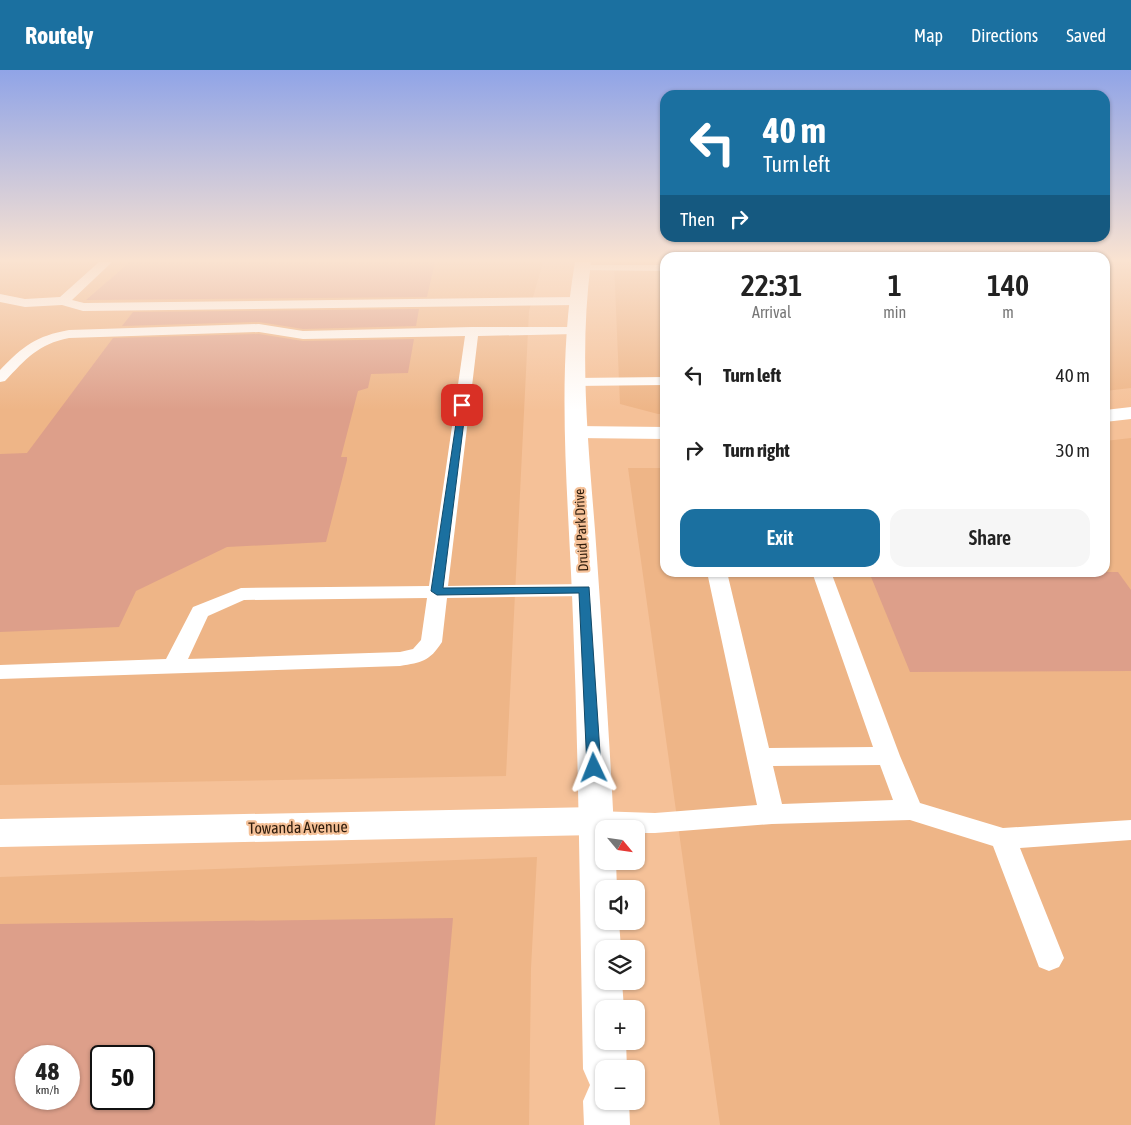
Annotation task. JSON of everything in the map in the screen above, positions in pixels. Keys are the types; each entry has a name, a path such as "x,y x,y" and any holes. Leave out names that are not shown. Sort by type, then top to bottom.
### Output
{"main road":[{"name":"Druid Park Drive","path":"576,311 574,382 591,690 596,820"},
{"path":"1110,415 1131,413"},
{"path":"576,432 660,433"},
{"name":"Towanda Avenue","path":"0,833 595,822"},
{"name":"Druid Park Drive","path":"598,870 603,1000"},
{"path":"606,1110 607,1125"}],"lane":[{"path":"0,378 31,346 40,340 69,334 259,328 303,335 472,330 575,330"},
{"path":"0,672 400,659 420,655 431,642 472,330"},
{"path":"574,382 660,381"},
{"path":"718,577 772,814"},
{"path":"823,577 888,756 910,810"},
{"path":"174,666 200,612 241,594 585,590"},
{"path":"759,758 888,756"},
{"path":"645,823 772,814 910,810 1003,839 1131,830"},
{"path":"1003,839 1049,958"}],"shaded area":[{"path":"0,311 529,311 506,776 0,785"},
{"path":"616,311 660,311 660,414 620,404"},
{"path":"1110,311 1131,311 1131,388 1110,390"},
{"path":"1131,438 1131,1125 720,1125 628,468 660,468 660,577 1110,577 1110,440"},
{"path":"537,857 531,968 529,1125 0,1125 0,877"}],"building":[{"path":"419,311 416,326 303,329 259,322 122,326 133,312"},
{"path":"259,334 303,341 414,339 408,373 371,374 368,388 358,391 341,457 347,457 347,460 326,542 227,547 136,591 119,627 0,632 0,454 27,453 113,338"},
{"path":"1110,572 1118,572 1131,590 1131,671 910,672 871,577 1110,577"},
{"path":"453,918 435,1125 0,1125 0,924"}],"route":[{"path":"462,405 437,591 585,590 594,768"}]}
